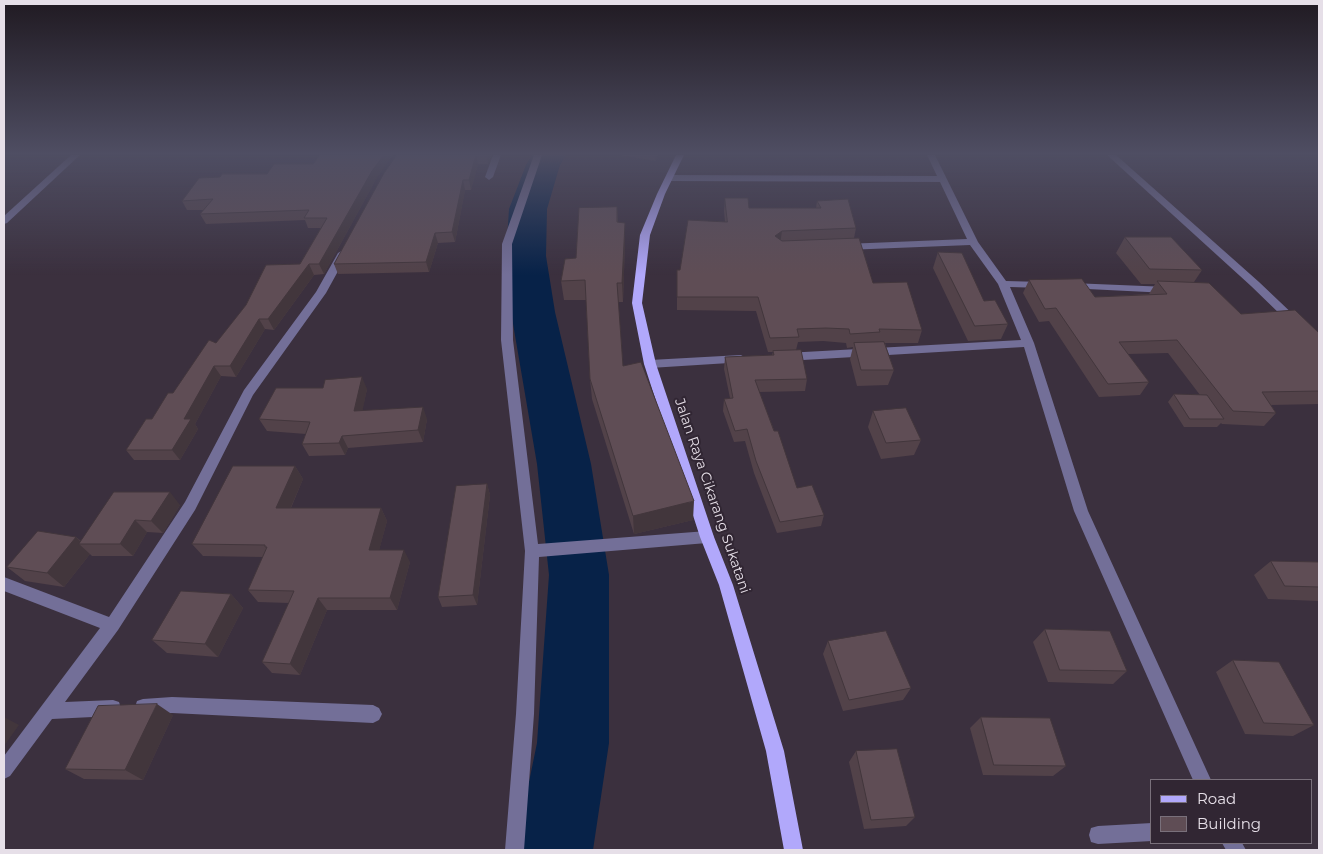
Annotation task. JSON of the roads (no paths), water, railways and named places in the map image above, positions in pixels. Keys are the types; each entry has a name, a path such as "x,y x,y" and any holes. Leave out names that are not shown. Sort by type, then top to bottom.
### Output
{"main road":[{"name":"Jalan Raya Cikarang Sukatani","path":"662,195 645,235 637,303 650,364 707,537 726,585 775,751 794,850"}],"street":[{"path":"4,221 33,195"},
{"path":"514,850 525,714 532,551 507,340 507,244 524,195"},
{"path":"950,195 972,242 1003,284 1028,344 1081,511 1202,779"},
{"path":"1155,195 1255,284 1319,345"},
{"path":"4,770 112,624 190,506 248,393 321,293 349,242"},
{"path":"838,247 972,242"},
{"path":"1003,284 1176,290"},
{"path":"779,357 1028,344"},
{"path":"650,364 749,359"},
{"path":"532,551 707,537"},
{"path":"4,584 112,624"},
{"path":"48,711 172,705 373,714"},
{"path":"1098,835 1150,832"}],"waterway":[{"path":"533,195 528,209 526,256 533,312 564,464 579,575 573,743 554,850"}]}
